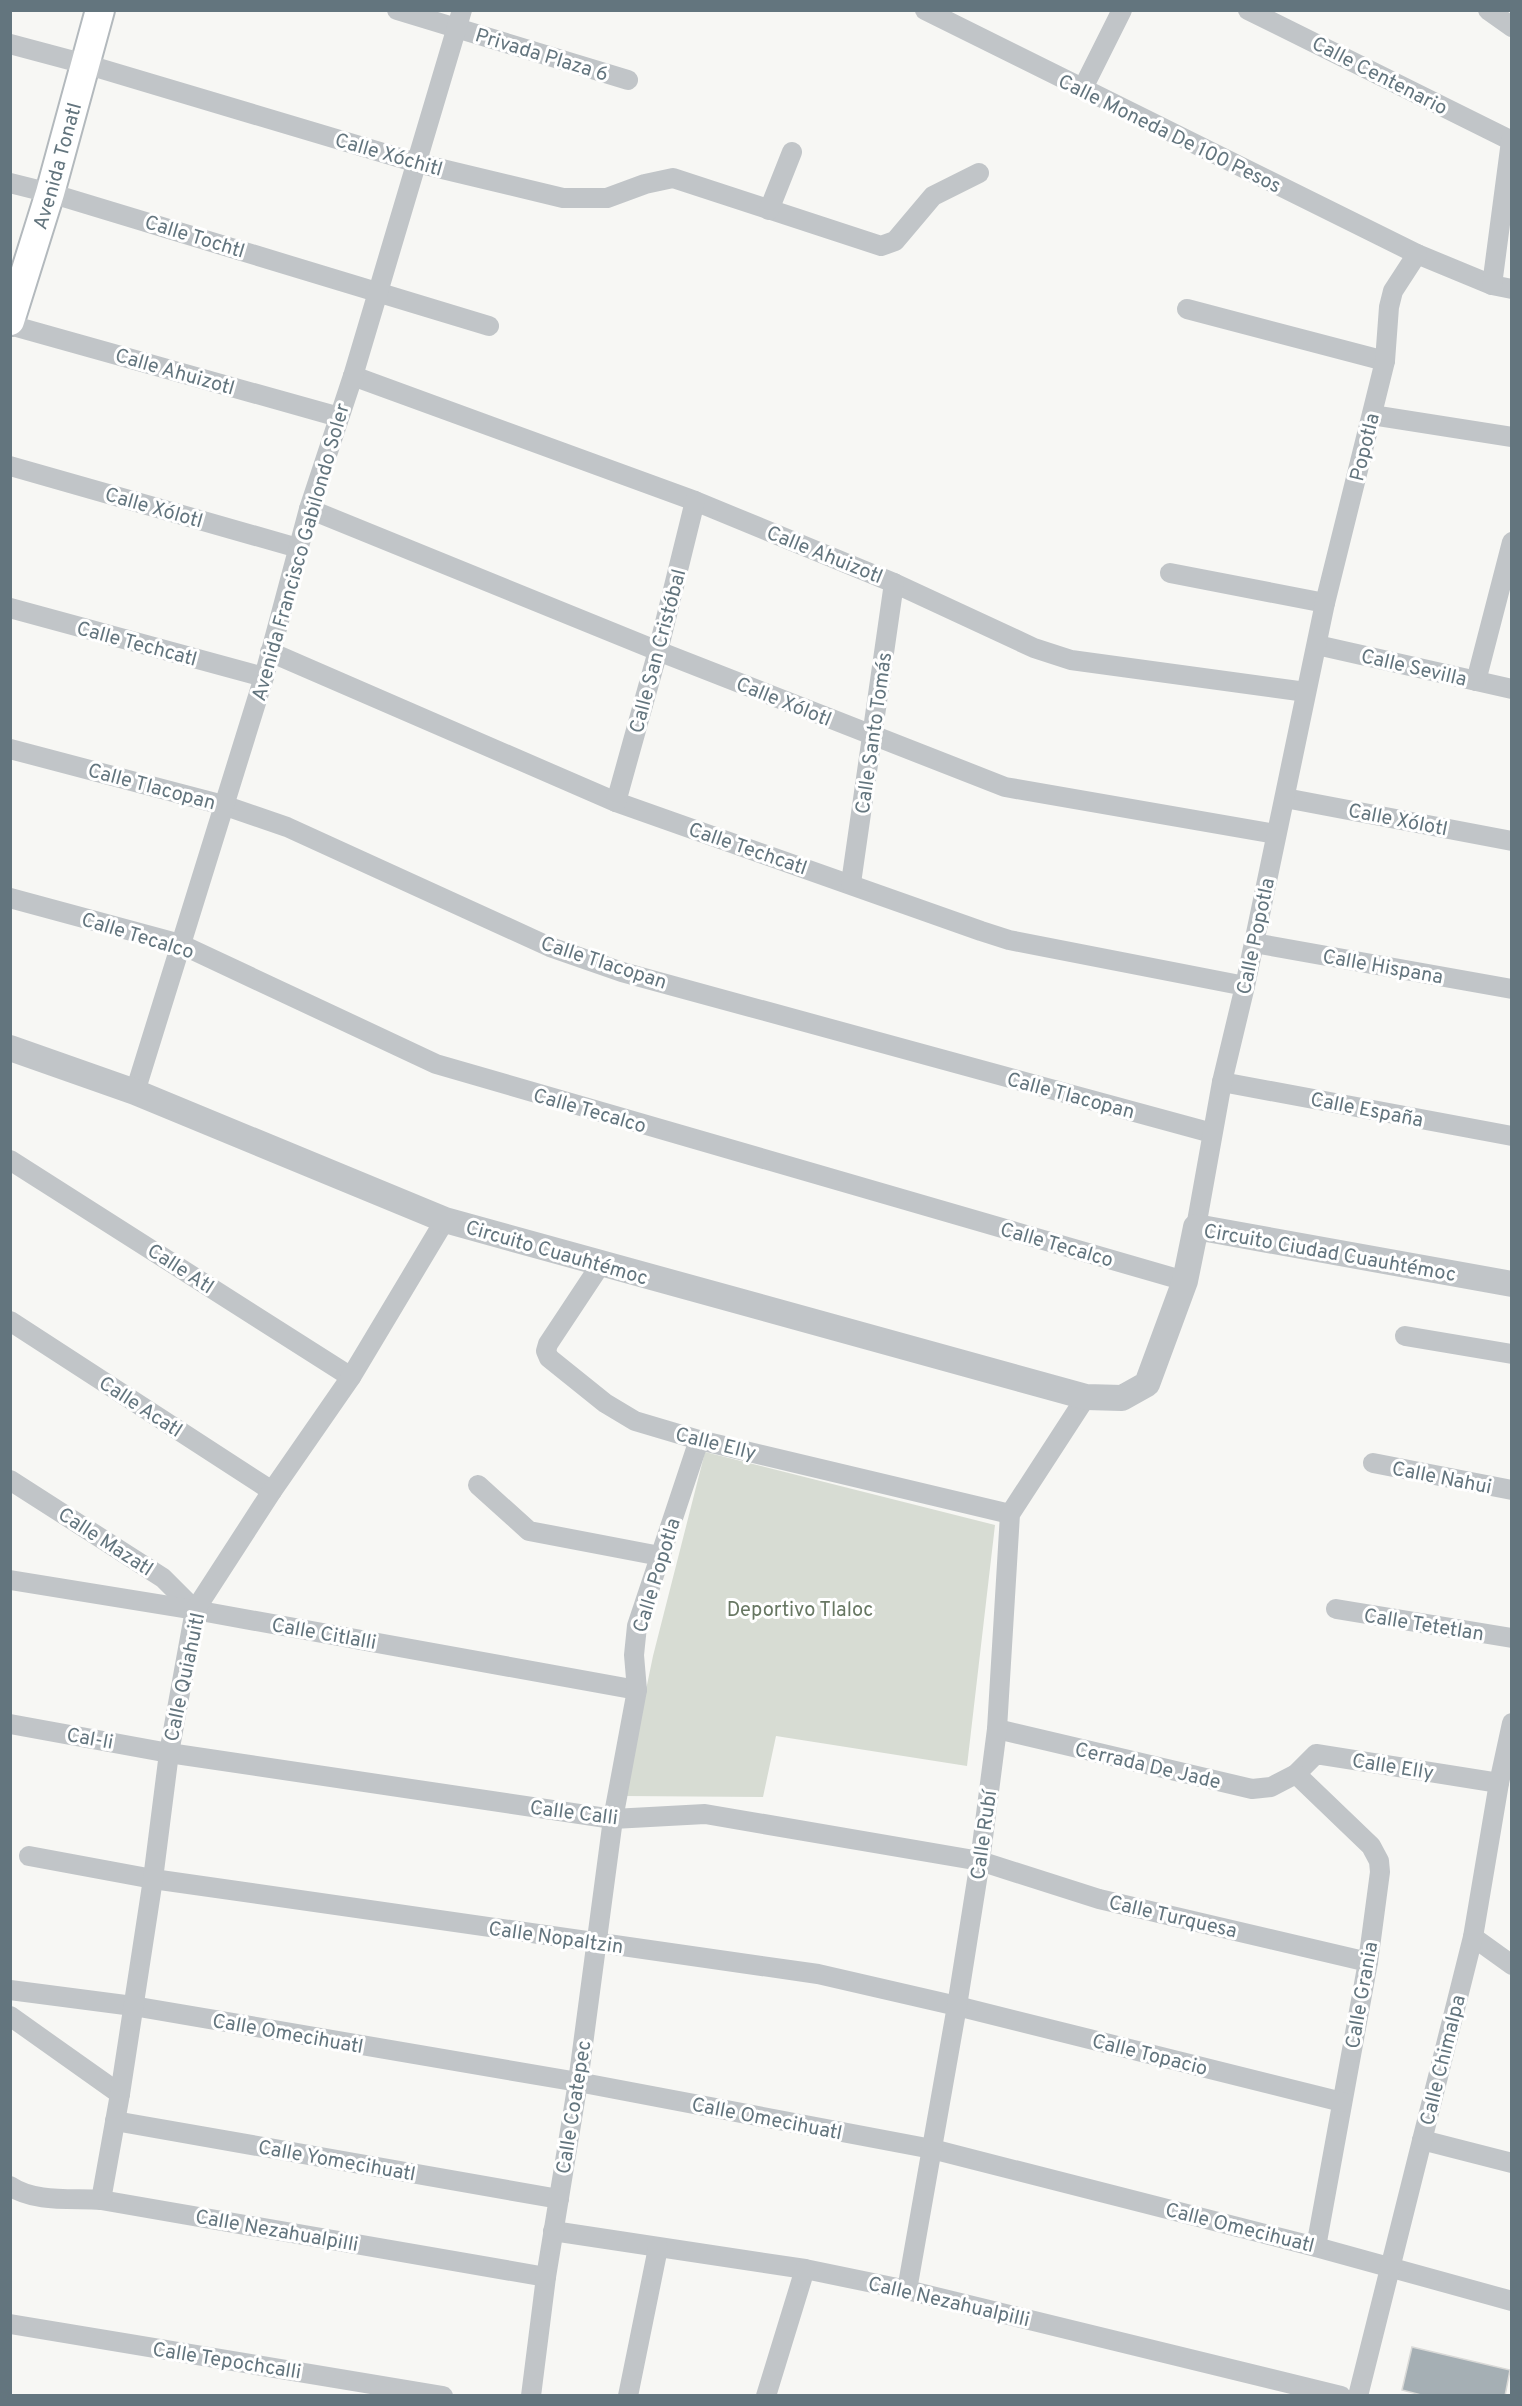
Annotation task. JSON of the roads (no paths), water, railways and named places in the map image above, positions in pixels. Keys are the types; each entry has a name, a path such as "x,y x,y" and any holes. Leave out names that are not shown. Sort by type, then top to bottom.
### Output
{"main road":[{"name":"Avenida Tonatl","path":"10,323 50,193 99,10"}],"street":[{"name":"Privada Plaza 6","path":"397,10 459,20 628,80"},
{"name":"Calle Moneda De 100 Pesos","path":"925,10 1417,254 1492,285 1512,289"},
{"path":"1083,90 1122,10"},
{"name":"Calle Centenario","path":"1248,10 1273,15 1511,141"},
{"path":"1488,10 1512,27"},
{"name":"Avenida Francisco Gabilondo Soler","path":"135,1092 264,677 309,509 352,376 459,20"},
{"name":"Calle Xóchitl","path":"10,44 86,64 417,163 563,198 607,198 645,184 673,178 881,246 895,241 933,196 979,173"},
{"path":"1492,285 1511,141"},
{"path":"769,210 792,152"},
{"name":"Calle Tochtl","path":"10,183 50,193 489,326"},
{"name":"Popotla","path":"1317,645 1325,603 1385,361 1389,307 1393,291 1417,254"},
{"path":"1187,309 1385,361"},
{"name":"Calle Ahuizotl","path":"10,323 339,417"},
{"name":"Calle Ahuizotl","path":"352,376 695,501 894,583 1034,648 1071,660 1306,692"},
{"path":"1372,416 1512,437"},
{"name":"Calle Xólotl","path":"10,466 298,548"},
{"name":"Calle San Cristóbal","path":"616,802 658,651 695,501"},
{"name":"Calle Xólotl","path":"309,509 873,737 1005,787 1276,834"},
{"path":"1476,681 1512,542"},
{"path":"1170,573 1325,603"},
{"name":"Calle Santo Tomás","path":"851,883 894,583"},
{"name":"Calle Techcatl","path":"10,608 264,677"},
{"name":"Calle Sevilla","path":"1317,645 1512,689"},
{"name":"Calle Popotla","path":"1196,1227 1222,1082 1245,986 1317,645"},
{"name":"Calle Techcatl","path":"270,652 616,802 1010,940 1245,986"},
{"name":"Calle Tlacopan","path":"10,749 223,805 287,827 550,946 622,972 1212,1133"},
{"name":"Calle Xólotl","path":"1285,798 1512,841"},
{"name":"Calle Tecalco","path":"10,898 180,944 436,1064 1185,1281"},
{"name":"Calle Hispana","path":"1254,943 1512,989"},
{"name":"Circuito Cuauhtémoc","path":"10,1048 135,1092 445,1220 1086,1397 1122,1398"},
{"name":"Calle España","path":"1222,1082 1512,1136"},
{"name":"Calle Atl","path":"10,1160 351,1377"},
{"name":"Calle Quiahuitl","path":"101,2200 120,2094 153,1879 169,1753 195,1610 272,1491 351,1377 445,1220"},
{"name":"Circuito Ciudad Cuauhtémoc","path":"1122,1398 1148,1384 1185,1281 1196,1227 1512,1284"},
{"name":"Calle Elly","path":"601,1264 548,1344 546,1351 549,1358 605,1403 635,1422 699,1440 1010,1514"},
{"name":"Calle Acatl","path":"10,1321 272,1491"},
{"path":"1405,1336 1512,1354"},
{"name":"Calle Rubí","path":"907,2290 957,2006 998,1729 1010,1514 1086,1397"},
{"name":"Calle Popotla","path":"613,1819 637,1690 634,1655 636,1626 699,1440"},
{"name":"Calle Nahui","path":"1373,1463 1512,1490"},
{"name":"Calle Mazatl","path":"10,1480 163,1578 195,1610"},
{"path":"478,1485 529,1531 660,1556"},
{"name":"Calle Citlalli","path":"10,1580 195,1610 637,1690"},
{"name":"Calle Tetetlan","path":"1336,1609 1512,1638"},
{"name":"Calle Chimalpa","path":"1358,2396 1473,1937 1499,1783 1512,1722"},
{"name":"Cal-li","path":"10,1724 169,1753"},
{"name":"Cerrada De Jade","path":"998,1729 1252,1789 1271,1787 1296,1774"},
{"name":"Calle Calli","path":"169,1753 613,1819 705,1814 980,1861"},
{"name":"Calle Elly","path":"1296,1774 1316,1754 1499,1783"},
{"name":"Calle Grania","path":"1296,1774 1371,1846 1379,1861 1380,1872 1368,1962 1316,2247"},
{"name":"Calle Coatepec","path":"531,2396 546,2277 578,2082 613,1819"},
{"name":"Calle Nopaltzin","path":"28,1856 153,1879 818,1974 957,2006"},
{"name":"Calle Turquesa","path":"980,1861 1099,1899 1368,1962"},
{"path":"1473,1937 1512,1965"},
{"name":"Calle Omecihuatl","path":"10,1990 133,2006 578,2082 932,2149 1390,2266 1512,2301"},
{"name":"Calle Topacio","path":"957,2006 1342,2102"},
{"path":"10,2016 120,2094"},
{"name":"Calle Yomecihuatl","path":"115,2121 559,2199"},
{"path":"1422,2140 1512,2163"},
{"name":"Calle Nezahualpilli","path":"10,2186 20,2192 39,2197 101,2200 546,2277"},
{"name":"Calle Nezahualpilli","path":"553,2231 805,2269 907,2290 1341,2396"},
{"path":"628,2396 658,2248"},
{"path":"766,2396 805,2269"},
{"name":"Calle Tepochcalli","path":"10,2324 442,2396"}],"park label":[{"name":"Deportivo Tlaloc","path":"800,1609"}]}
